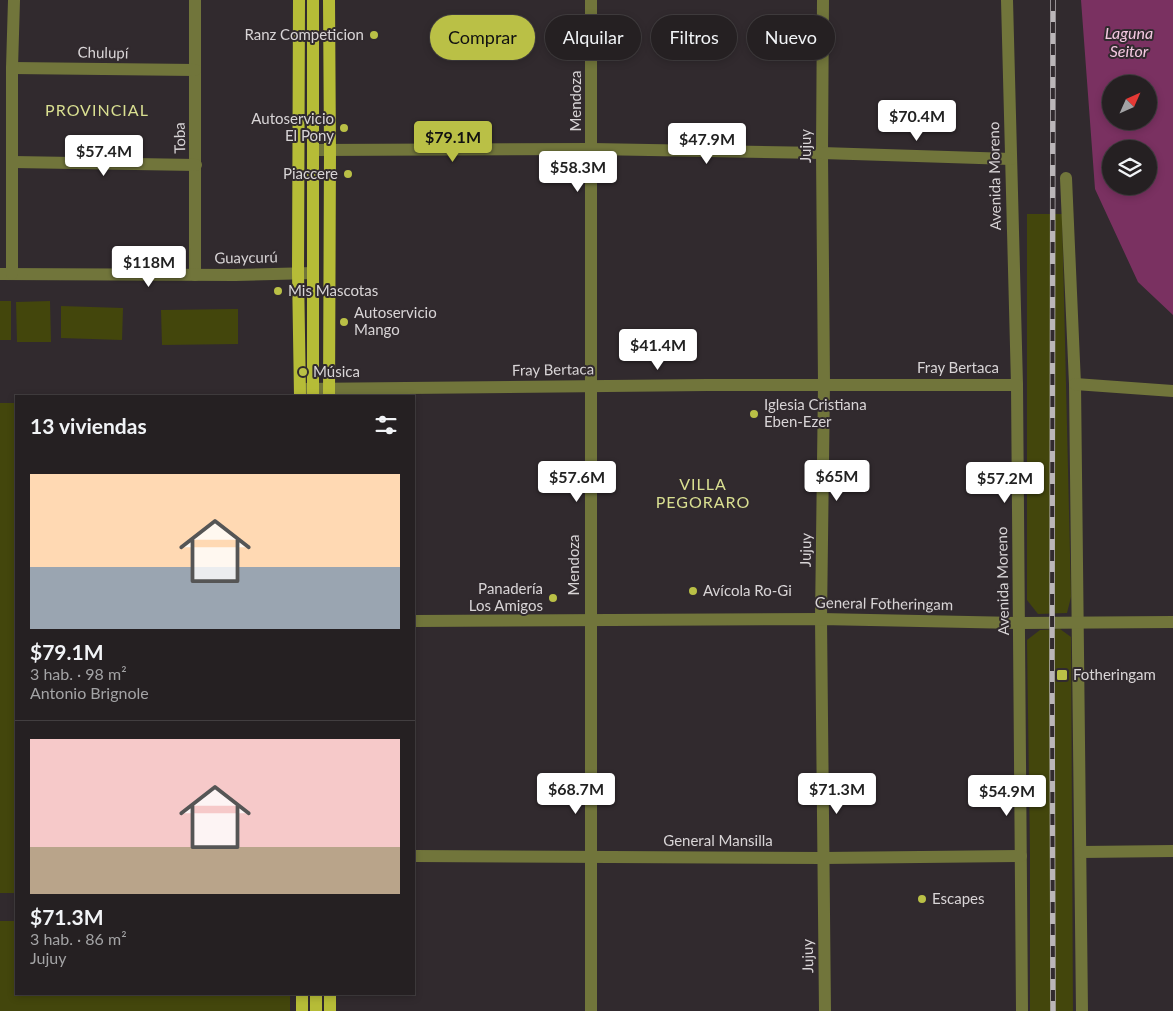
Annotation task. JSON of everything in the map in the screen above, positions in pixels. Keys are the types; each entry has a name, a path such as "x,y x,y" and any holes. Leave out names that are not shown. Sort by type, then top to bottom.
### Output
{"main road":[{"path":"299,0 298,273 300,393"},
{"path":"313,0 313,392"},
{"path":"329,0 329,393"},
{"path":"302,995 302,1011"},
{"path":"316,995 316,1011"},
{"path":"330,995 330,1011"}],"street":[{"path":"6,274 13,162 12,68 14,0"},
{"name":"Toba","path":"195,0 195,275"},
{"name":"Mendoza","path":"590,1011 591,0"},
{"name":"Jujuy","path":"824,0 822,153 824,384 821,619 825,1011"},
{"name":"Avenida Moreno","path":"1007,0 1017,385 1022,1011"},
{"name":"Chulupí","path":"12,68 195,70"},
{"path":"313,150 592,149 1011,159"},
{"path":"13,162 196,165"},
{"path":"1066,178 1074,384 1082,1011"},
{"name":"Guaycurú","path":"6,274 195,275 313,273"},
{"path":"1074,384 1173,391"},
{"name":"Fray Bertaca","path":"300,393 591,385 1017,385"},
{"name":"General Fotheringam","path":"415,621 821,619 1020,623 1173,622"},
{"path":"1081,852 1173,851"},
{"name":"General Mansilla","path":"415,856 823,858 1021,856"}],"shaded area":[{"path":"1027,214 1062,214 1071,597 1067,613 1038,614 1027,600"},
{"path":"0,301 11,301 11,340 0,340"},
{"path":"50,301 51,342 17,342 16,302"},
{"path":"61,306 123,308 122,340 61,338"},
{"path":"238,309 238,344 162,345 161,310"},
{"path":"0,403 15,403 15,893 0,893"},
{"path":"1060,629 1071,637 1073,1011 1030,1011 1027,640 1040,630"},
{"path":"0,921 15,921 15,995 290,995 290,1011 0,1011"}],"water":[{"name":"Laguna Seitor","path":"1081,0 1173,0 1173,315 1138,282 1095,189"}],"railway":[{"path":"1053,0 1053,1011"}],"place":[{"name":"Ranz Competicion","path":"374,35"},
{"name":"Autoservicio El Pony","path":"344,128"},
{"name":"Piaccere","path":"348,174"},
{"name":"Mis Mascotas","path":"278,291"},
{"name":"Autoservicio Mango","path":"344,322"},
{"name":"Música","path":"303,372"},
{"name":"Iglesia Cristiana Eben-Ezer","path":"754,414"},
{"name":"Avícola Ro-Gi","path":"693,591"},
{"name":"Panadería Los Amigos","path":"553,598"},
{"name":"Fotheringam","path":"1062,675"},
{"name":"Escapes","path":"922,899"}],"district":[{"name":"PROVINCIAL","path":"97,110"},
{"name":"VILLA PEGORARO","path":"703,493"}]}
